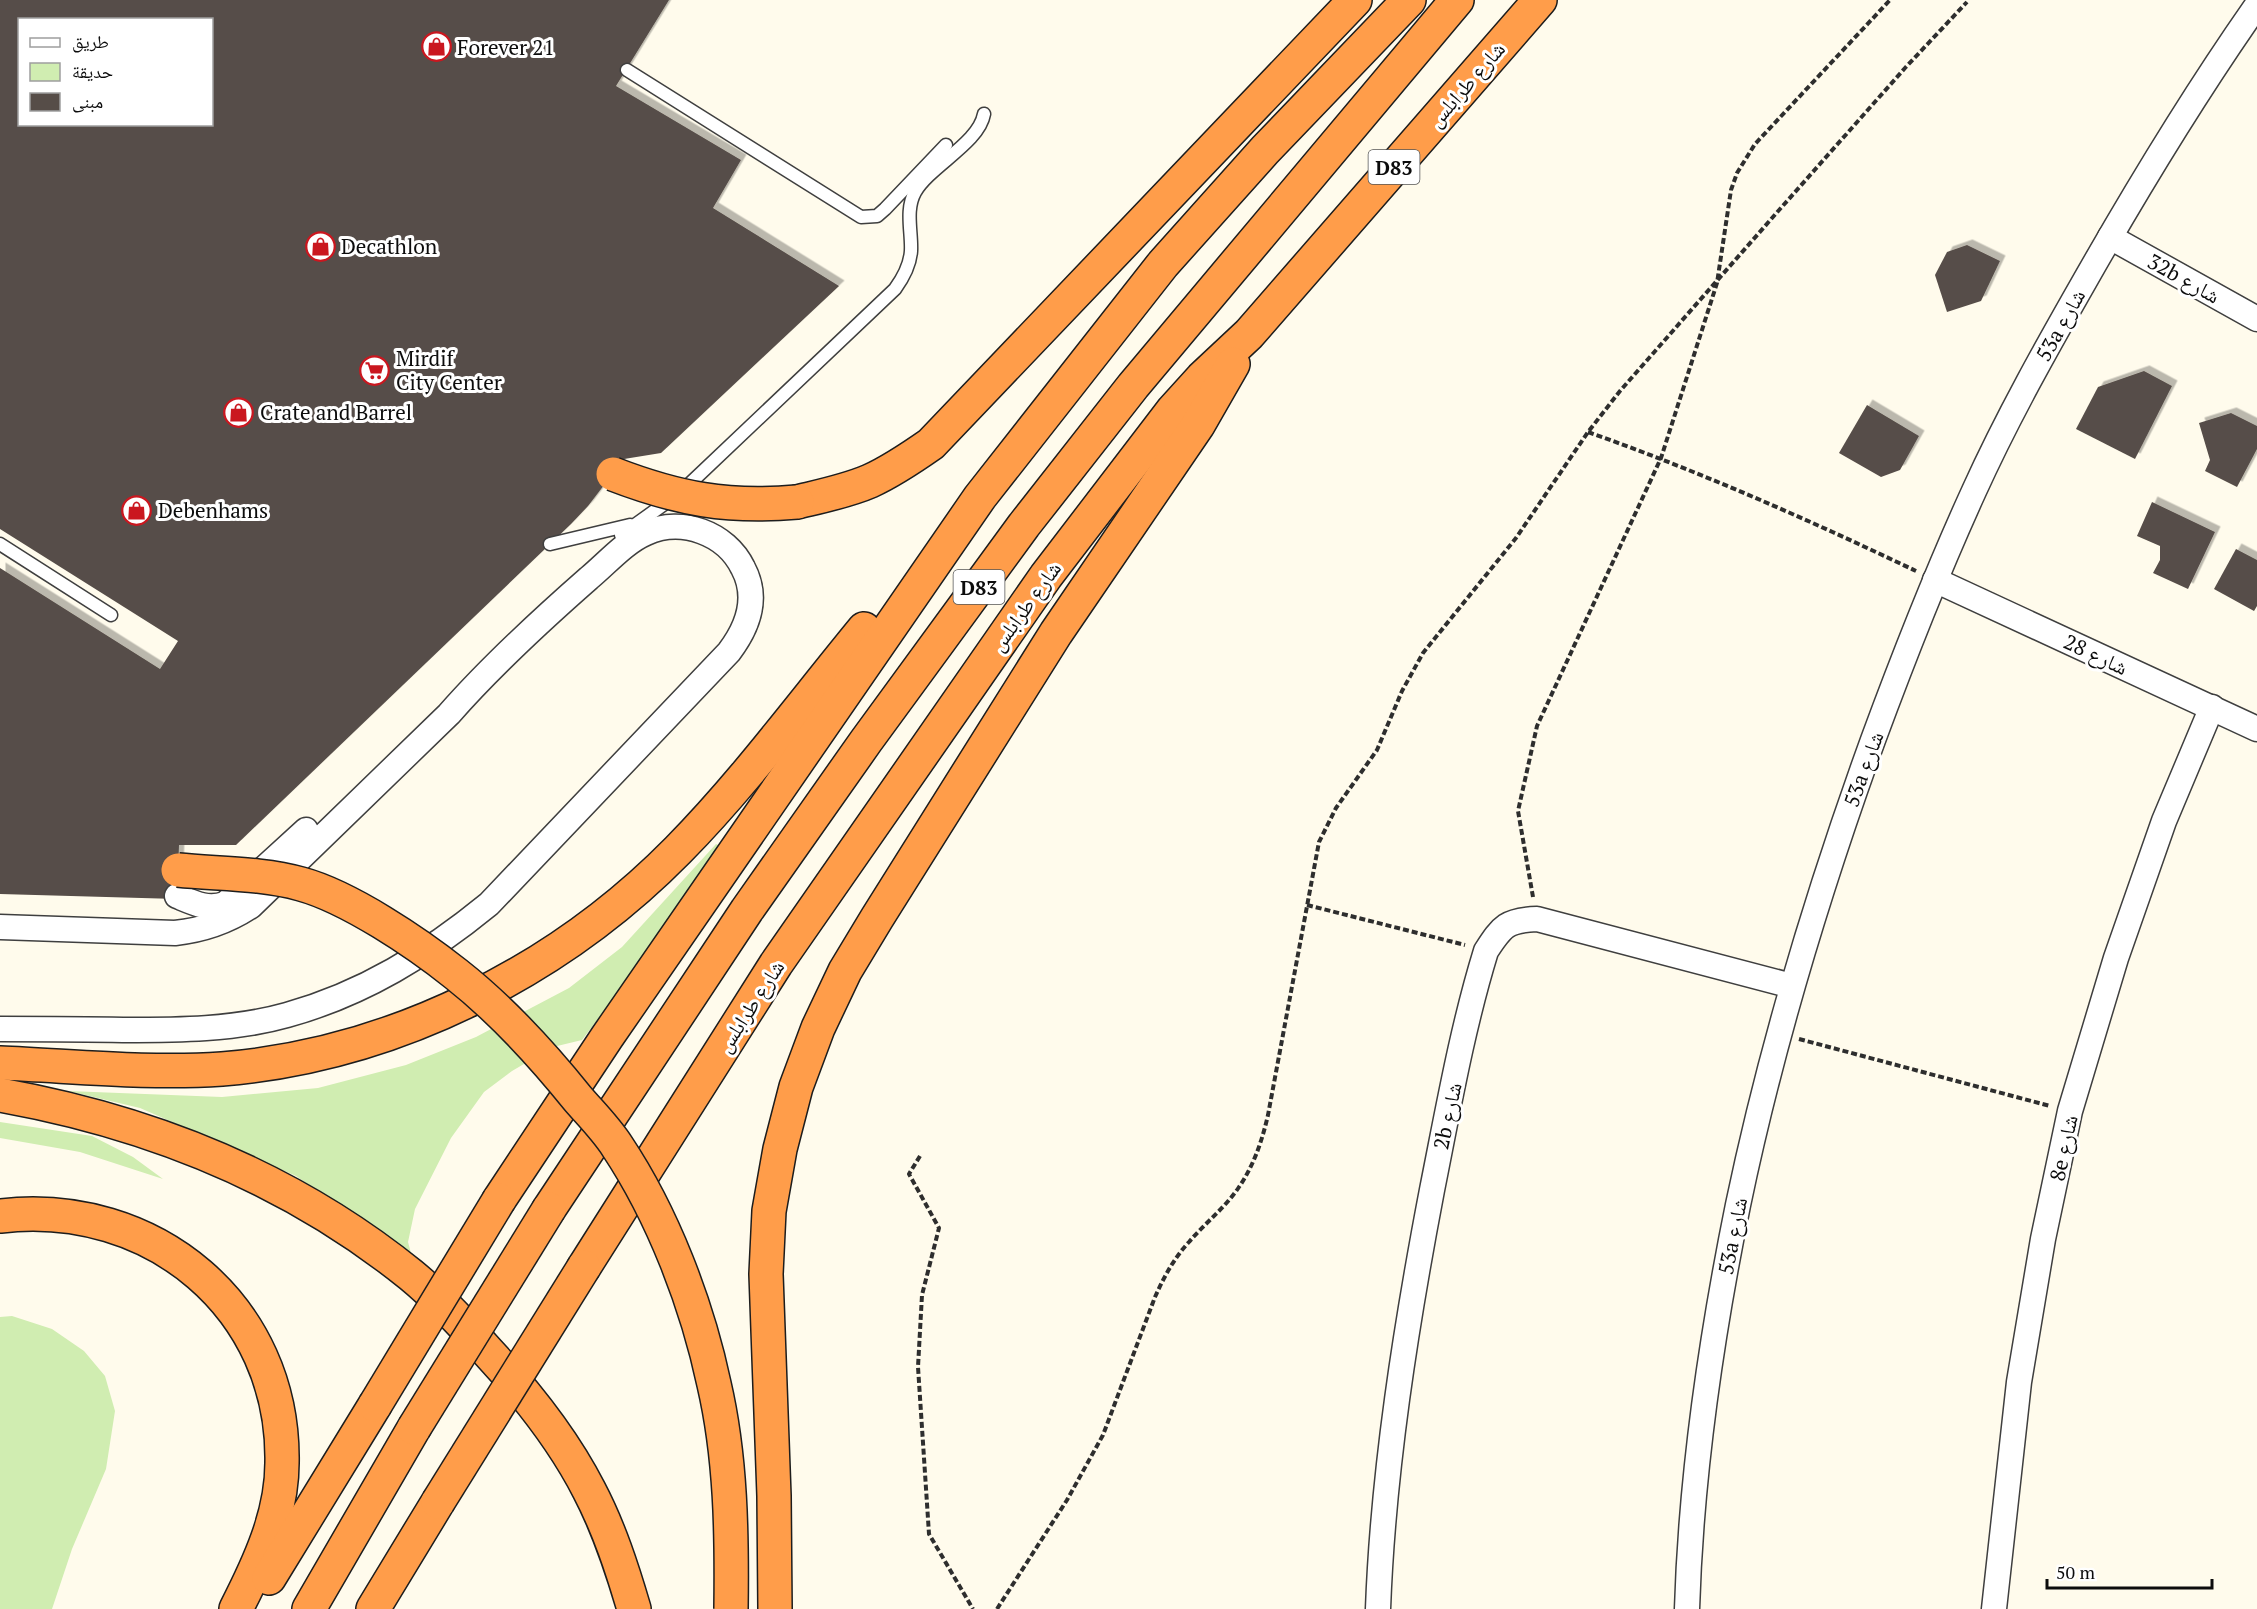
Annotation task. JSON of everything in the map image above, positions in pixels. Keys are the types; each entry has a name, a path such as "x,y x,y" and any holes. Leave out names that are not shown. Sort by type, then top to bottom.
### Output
{"highway":[{"path":"613,474 671,494 702,501 734,504 797,502 869,482 903,464 931,444 1355,0"},
{"path":"250,1609 499,1200 614,1027 980,497 1163,264 1273,141 1409,0"},
{"name":"D83","path":"309,1609 414,1428 549,1209 747,910 866,741 1024,525 1133,386 1457,0"},
{"name":"شارع طرابلس","path":"373,1609 584,1267 776,964 1046,576 1173,410 1249,334 1540,0"},
{"path":"775,1609 766,1274 769,1221 780,1149 796,1087 846,970 877,918 1056,633 1198,425 1249,334"},
{"path":"0,1063 148,1070 222,1069 294,1059 366,1041 435,1016 480,995 524,970 607,915 677,851 709,816 903,581 980,497"},
{"path":"178,877 282,880 301,884 337,898 437,959 483,995 525,1035 617,1146 657,1216 690,1299 714,1384 728,1472 731,1609"},
{"path":"0,1095 55,1105 117,1121 179,1142 238,1167 330,1219 411,1276 444,1305 504,1369 553,1431 572,1460 604,1521 634,1609"},
{"path":"0,1216 54,1214 87,1218 148,1239 176,1256 201,1276 224,1299 245,1327 262,1359 274,1393 281,1428 282,1464 279,1500 270,1534 236,1609"}],"street":[{"name":"53a شارع","path":"1687,1609 1702,1424 1724,1277 1753,1132 1792,986 1858,782 1935,580 1974,490 2017,404 2110,237 2192,102 2257,5"},
{"name":"32b شارع","path":"2110,237 2257,319"},
{"path":"0,927 175,933 208,928 238,915 251,906 436,727 472,686 545,617 632,541 657,529 690,528 717,538 738,558 749,585 750,614 745,628 729,652 489,904 453,934 414,960 373,983 330,1002 285,1016 246,1023 166,1030 0,1029"},
{"name":"شارع 28","path":"1935,580 2257,729"},
{"path":"178,877 204,907 225,904 430,715 472,686"},
{"name":"8e شارع","path":"1994,1609 2019,1382 2043,1239 2070,1111 2116,958 2164,821 2212,708"},
{"name":"2b شارع","path":"1378,1609 1395,1418 1418,1266 1447,1115 1486,951 1500,930 1518,919 1537,919 1792,986"}],"lane":[{"path":"627,70 861,217 877,216 946,145"},
{"path":"545,617 571,582 587,566 638,523 681,492 895,289 902,279 910,258 910,213 916,191 977,131 984,114"},
{"path":"550,544 638,523"},
{"path":"0,544 111,615"}],"path":[{"path":"1537,919 1518,811 1538,726 1661,458 1717,282 1731,190 1745,158 1755,144 1890,0"},
{"path":"997,1609 1067,1500 1093,1454 1116,1404 1164,1276 1190,1240 1223,1208 1238,1188 1261,1144 1319,842 1345,793 1377,750 1411,672 1438,633 1510,546 1588,432 1620,391 1967,2"},
{"path":"1588,432 1661,458 1785,510 1935,580"},
{"path":"1307,905 1486,951"},
{"path":"1778,1034 2070,1111"},
{"path":"920,1156 909,1174 939,1228 922,1295 918,1367 929,1534 973,1609"}],"green space":[{"path":"716,844 727,849 582,1040 553,1047 512,1071 484,1092 451,1138 415,1209 408,1242 416,1272 364,1223 296,1176 140,1108 68,1091 222,1097 318,1088 406,1065 476,1037 569,988 622,947"},
{"path":"0,1122 92,1136 133,1157 163,1179 80,1152 0,1138"},
{"path":"12,1316 52,1329 84,1351 105,1376 115,1411 106,1469 72,1549 52,1609 0,1609 0,1317"}],"building":[{"name":"Mirdif City Center","path":"0,0 669,0 616,86 741,160 713,208 839,286 661,453 624,459 588,506 571,524 236,845 179,845 177,899 0,894 0,568 160,669 178,641 0,529"},
{"path":"1967,245 2000,261 1981,301 1947,312 1935,275 1947,252"},
{"path":"2144,371 2172,386 2135,459 2076,429 2098,387"},
{"path":"1867,405 1919,436 1900,470 1881,477 1839,453"},
{"path":"2231,413 2257,426 2257,449 2237,487 2205,471 2210,460 2199,423"},
{"path":"2152,502 2215,532 2188,589 2153,573 2160,560 2160,546 2137,536"},
{"path":"2236,549 2257,560 2257,606 2254,611 2214,589"}],"place":[{"name":"Forever 21","path":"436,47"},
{"name":"Decathlon","path":"320,246"},
{"name":"Mirdif City Center","path":"375,370"},
{"name":"Crate and Barrel","path":"239,412"},
{"name":"Debenhams","path":"137,510"}]}
